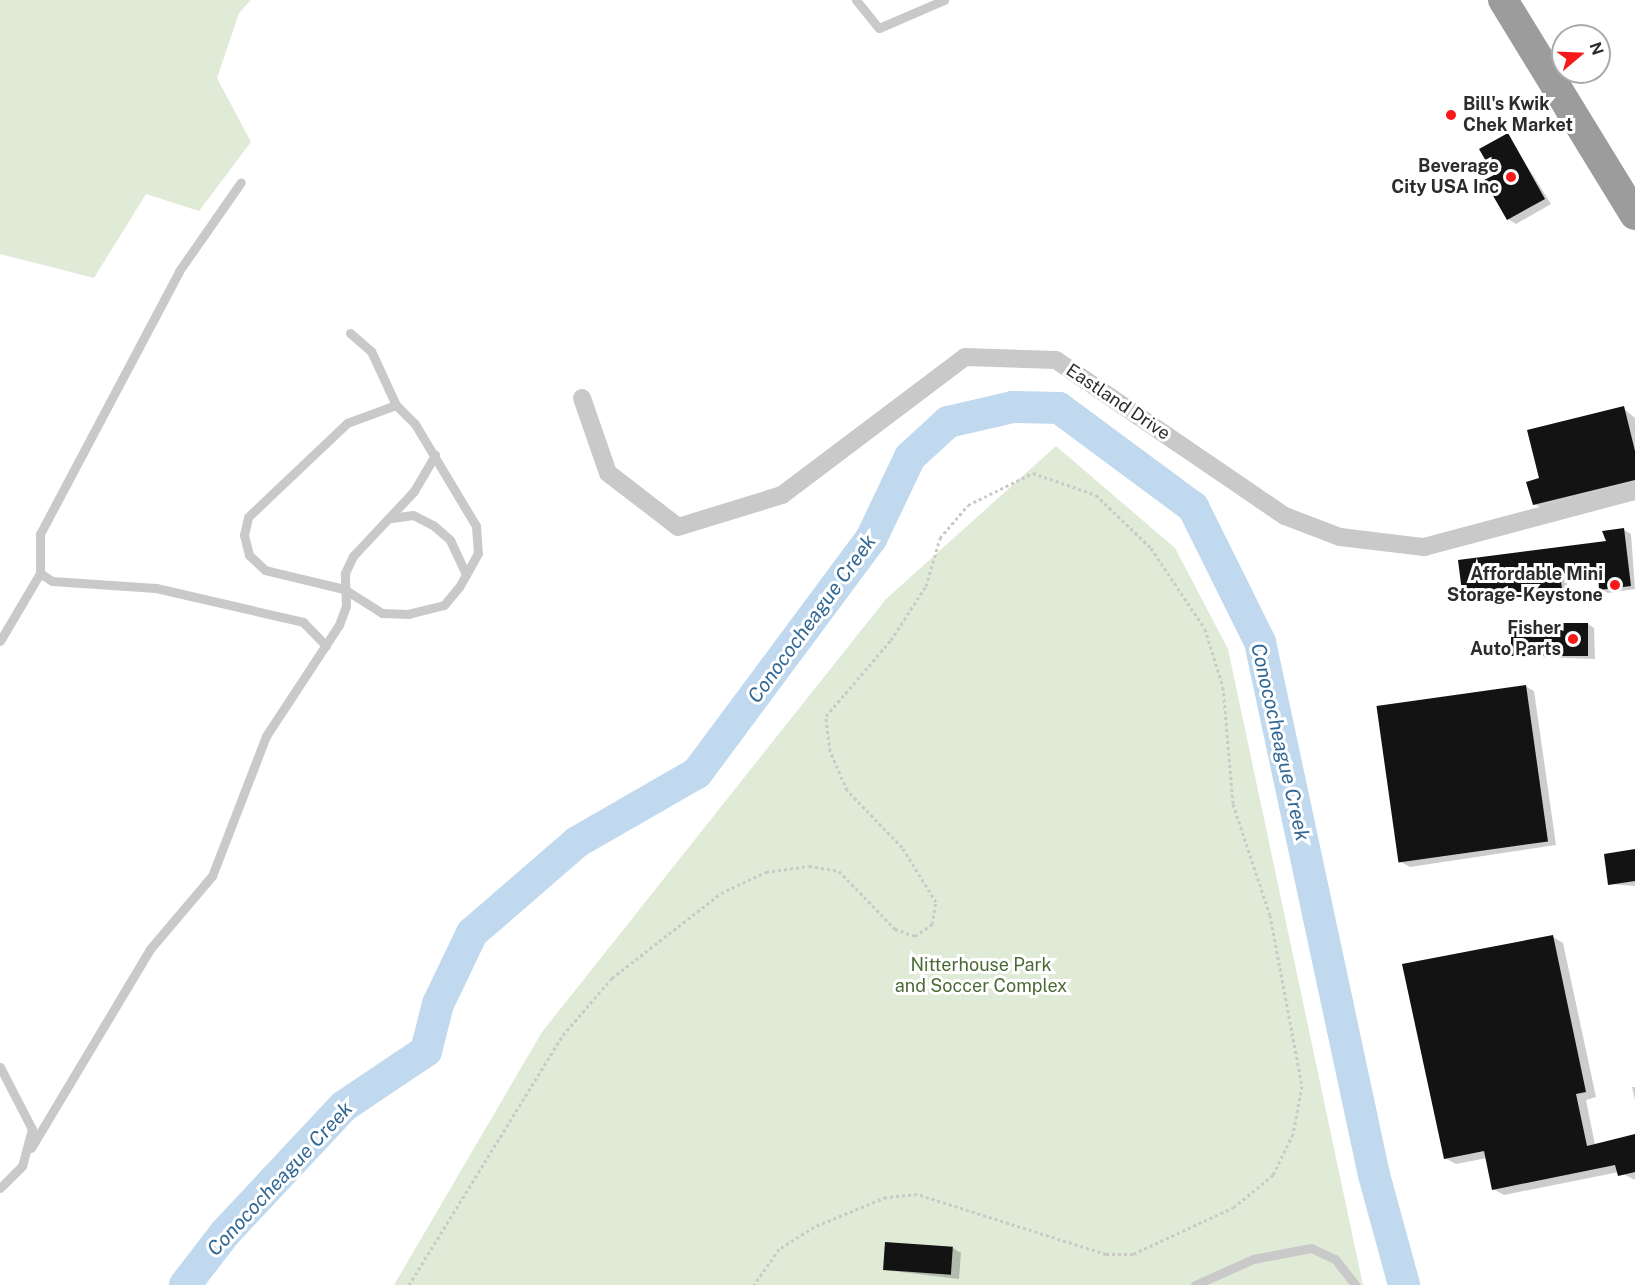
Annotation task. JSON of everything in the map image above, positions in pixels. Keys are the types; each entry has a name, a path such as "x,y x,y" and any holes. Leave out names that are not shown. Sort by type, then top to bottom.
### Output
{"highway":[{"path":"1503,0 1635,215"}],"street":[{"name":"Eastland Drive","path":"582,398 608,473 678,527 782,495 965,357 1056,360 1285,516 1340,537 1424,547 1635,491"}],"lane":[{"path":"856,0 879,28 944,0"},
{"path":"0,641 40,573 40,534 179,271 242,182"},
{"path":"350,333 371,351 396,405 435,455 476,526 478,553 444,605 409,614 382,613 344,589 264,570 249,555 244,535 248,517 348,423 396,405"},
{"path":"0,1188 31,1148 150,949 212,876 266,736 326,646 346,606 344,589 353,556 392,518 435,455"},
{"path":"392,518 413,515 433,525 450,540 466,574"},
{"path":"40,573 52,581 156,588 303,622 326,646"},
{"path":"0,1068 26,1108 31,1148"},
{"path":"1195,1285 1253,1259 1311,1248 1335,1258 1355,1285"}],"path":[{"path":"409,1285 563,1035 612,978 721,893 766,872 809,866 839,871 895,929 915,936 932,924 936,902 902,847 847,790 830,751 826,716 891,640 926,586 940,538 968,505 1033,473 1096,495 1151,548 1205,629 1223,687 1233,804 1270,915 1302,1086 1293,1134 1273,1175 1234,1207 1133,1254 1106,1254 917,1194 886,1197 814,1227 779,1249 754,1285"}],"green space":[{"path":"0,0 251,0 239,13 217,78 251,142 199,211 146,194 94,278 0,254"},
{"name":"Nitterhouse Park and Soccer Complex","path":"1056,446 1175,548 1228,649 1363,1285 394,1285 542,1032 886,599"}],"building":[{"name":"Beverage City USA Inc","path":"1508,133 1545,199 1507,220 1484,180 1494,175 1479,149"},
{"path":"1624,406 1635,451 1635,480 1533,505 1526,482 1539,478 1527,430"},
{"path":"1624,528 1631,586 1599,590 1598,571 1560,574 1562,589 1463,600 1458,560 1606,541 1602,531"},
{"path":"1511,623 1588,623 1588,656 1511,656"},
{"path":"1526,685 1548,841 1398,862 1376,706"},
{"path":"1635,849 1635,881 1608,885 1604,854"},
{"path":"1553,935 1586,1092 1576,1094 1587,1146 1635,1134 1635,1172 1618,1176 1615,1165 1492,1190 1484,1151 1444,1159 1402,964"},
{"path":"885,1242 953,1247 951,1275 883,1270"}],"waterway":[{"name":"Conococheague Creek","path":"185,1285 225,1233 344,1106 426,1051 438,1004 472,933 577,842 697,773 871,539 910,457 948,422 1013,407 1059,408 1193,507 1260,642 1374,1175 1404,1285"}],"place":[{"name":"Bill's Kwik Chek Market","path":"1451,115"},
{"name":"Beverage City USA Inc","path":"1511,177"},
{"name":"Affordable Mini Storage-Keystone","path":"1615,585"},
{"name":"Fisher Auto Parts","path":"1573,639"}]}
